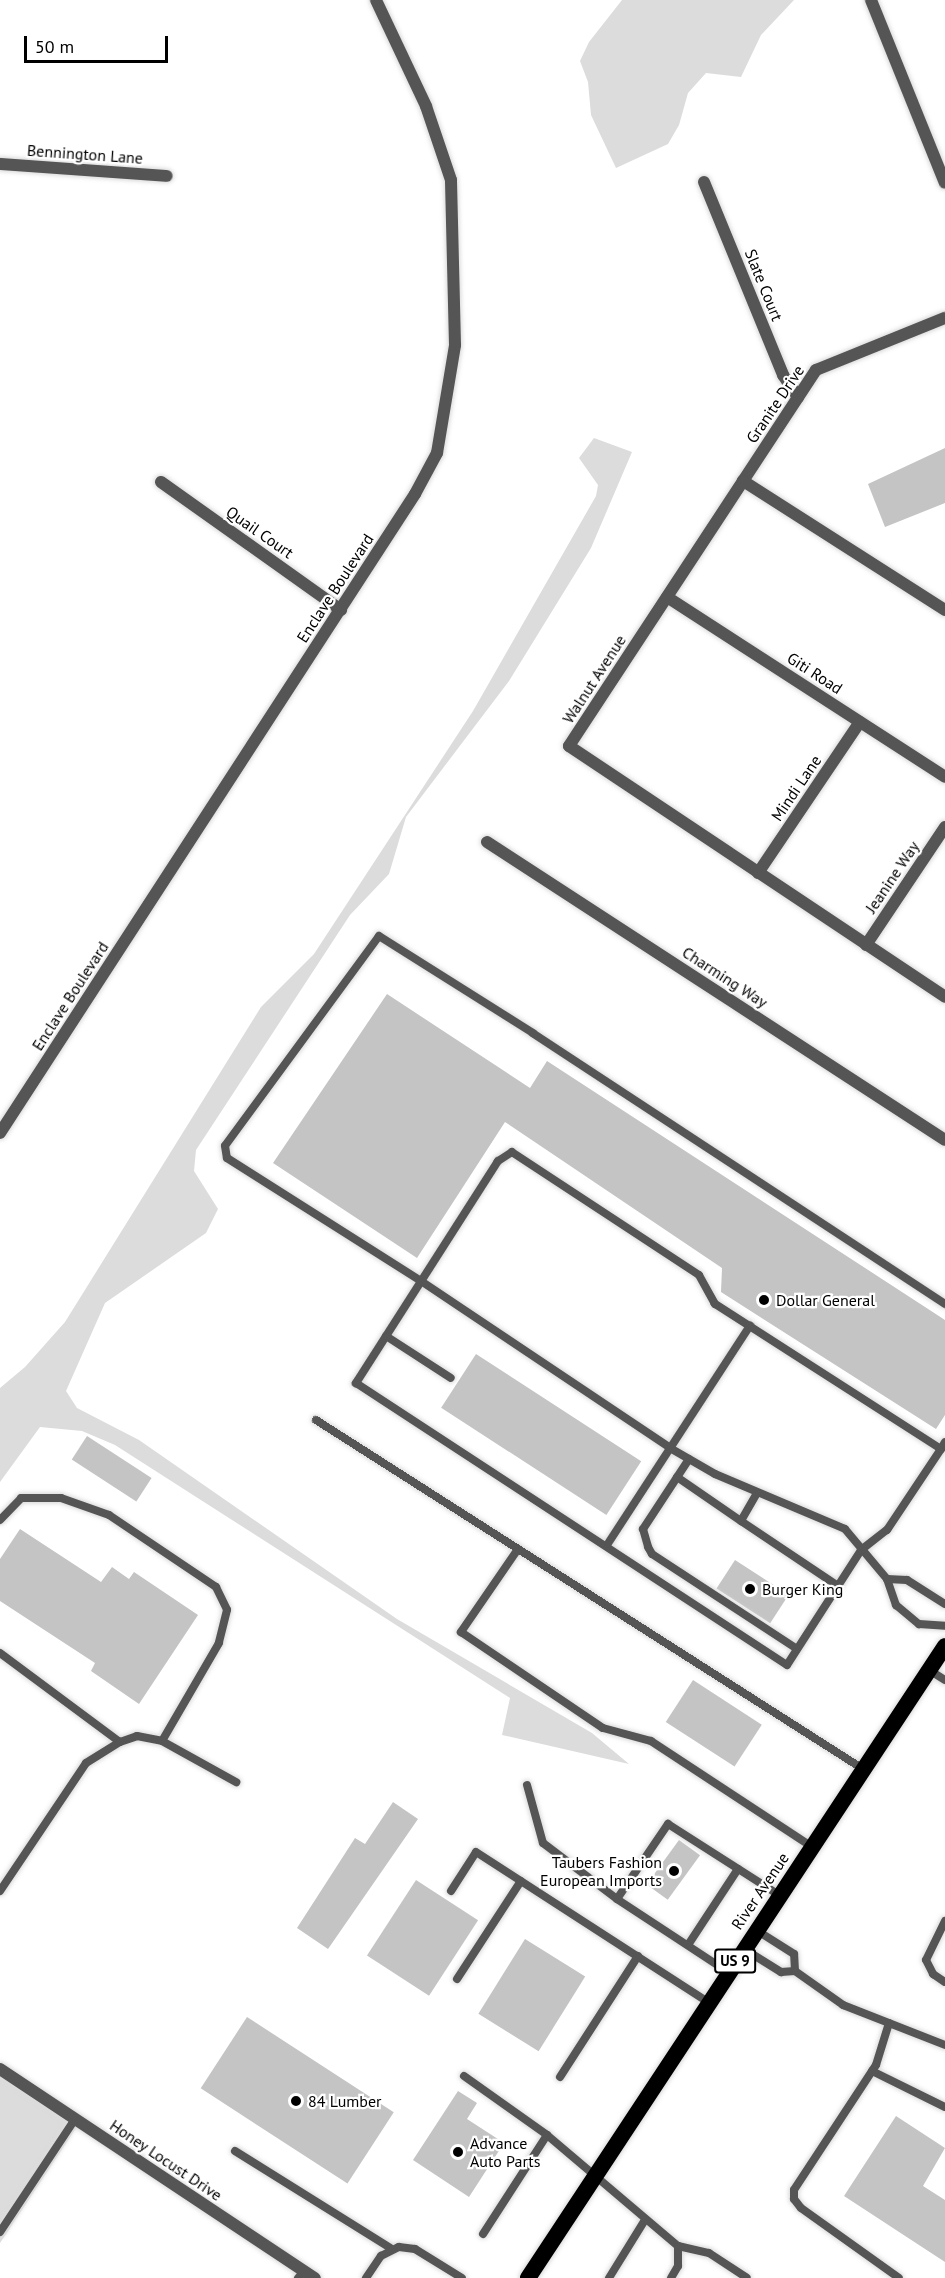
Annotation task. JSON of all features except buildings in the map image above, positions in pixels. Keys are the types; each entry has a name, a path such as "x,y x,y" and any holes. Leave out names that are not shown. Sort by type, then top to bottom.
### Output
{"highway":[{"name":"River Avenue","path":"528,2278 593,2176 945,1646"}],"street":[{"name":"Enclave Boulevard","path":"0,1133 341,610 437,453 455,345 451,180 426,106 376,0"},
{"path":"871,0 945,183"},
{"name":"Bennington Lane","path":"0,164 167,176"},
{"name":"Slate Court","path":"704,182 783,375 798,397"},
{"name":"Granite Drive","path":"743,481 816,370 945,318"},
{"path":"743,481 945,610"},
{"name":"Walnut Avenue","path":"743,481 569,746 945,997"},
{"name":"Quail Court","path":"161,482 341,610"},
{"name":"Giti Road","path":"667,597 945,777"},
{"name":"Mindi Lane","path":"758,873 860,722"},
{"name":"Jeanine Way","path":"866,945 945,827"},
{"name":"Charming Way","path":"487,842 945,1140"},
{"name":"Honey Locust Drive","path":"0,2069 306,2276"}],"lane":[{"path":"945,1304 533,1033 379,936 225,1146 227,1158 421,1281 670,1448 757,1493 845,1528 887,1579 896,1605 919,1624 945,1626"},
{"path":"512,1152 699,1275 715,1304 750,1326 943,1446 887,1530 861,1550 787,1665 607,1545 356,1383 498,1161 512,1152"},
{"path":"607,1545 750,1326"},
{"path":"386,1336 451,1378"},
{"path":"316,1420 863,1769"},
{"path":"689,1459 643,1529 652,1554 796,1649"},
{"path":"677,1477 838,1586"},
{"path":"741,1521 757,1493"},
{"path":"0,1520 21,1498 61,1498 109,1515 216,1587 226,1610 219,1643 162,1741"},
{"path":"519,1549 461,1632 603,1728 651,1741 812,1846"},
{"path":"887,1579 907,1580 945,1604"},
{"path":"0,1653 120,1742"},
{"path":"929,1670 945,1680"},
{"path":"0,1891 86,1763 120,1742 137,1736 162,1741 236,1782"},
{"path":"527,1785 543,1843 617,1899 728,1972"},
{"path":"617,1899 668,1824 779,1895"},
{"path":"451,1891 476,1852 708,2002"},
{"path":"688,1945 738,1869"},
{"path":"457,1979 521,1881"},
{"path":"945,1921 926,1960 933,1974 945,1982"},
{"path":"756,1930 795,1954 795,1971"},
{"path":"743,1949 781,1972 795,1971 843,2005 945,2045"},
{"path":"560,2077 638,1956"},
{"path":"889,2023 872,2071 794,2190 794,2199 899,2278"},
{"path":"872,2071 945,2107"},
{"path":"464,2076 547,2135 678,2246 709,2253 747,2278"},
{"path":"0,2232 75,2119"},
{"path":"483,2234 547,2135"},
{"path":"236,2151 390,2248 415,2249 462,2278"},
{"path":"609,2278 645,2220"},
{"path":"671,2278 678,2266 678,2246"},
{"path":"366,2278 390,2248"}],"shaded area":[{"path":"622,0 794,0 761,35 741,77 706,73 688,93 679,125 668,144 616,168 591,115 588,82 580,61 589,42"},
{"path":"594,438 632,452 591,548 509,681 406,817 389,874 350,915 196,1150 194,1171 218,1209 206,1233 105,1303 66,1391 77,1408 139,1440 397,1619 592,1733 629,1764 502,1735 510,1698 115,1445 82,1431 40,1427 0,1482 0,1388 25,1367 65,1322 261,1007 314,954 473,711 596,496 598,485 579,458"},
{"path":"0,2068 80,2122 0,2243"}],"place":[{"name":"Dollar General","path":"764,1300"},
{"name":"Burger King","path":"750,1589"},
{"name":"Taubers Fashion European Imports","path":"674,1871"},
{"name":"84 Lumber","path":"296,2101"},
{"name":"Advance Auto Parts","path":"458,2152"}]}
